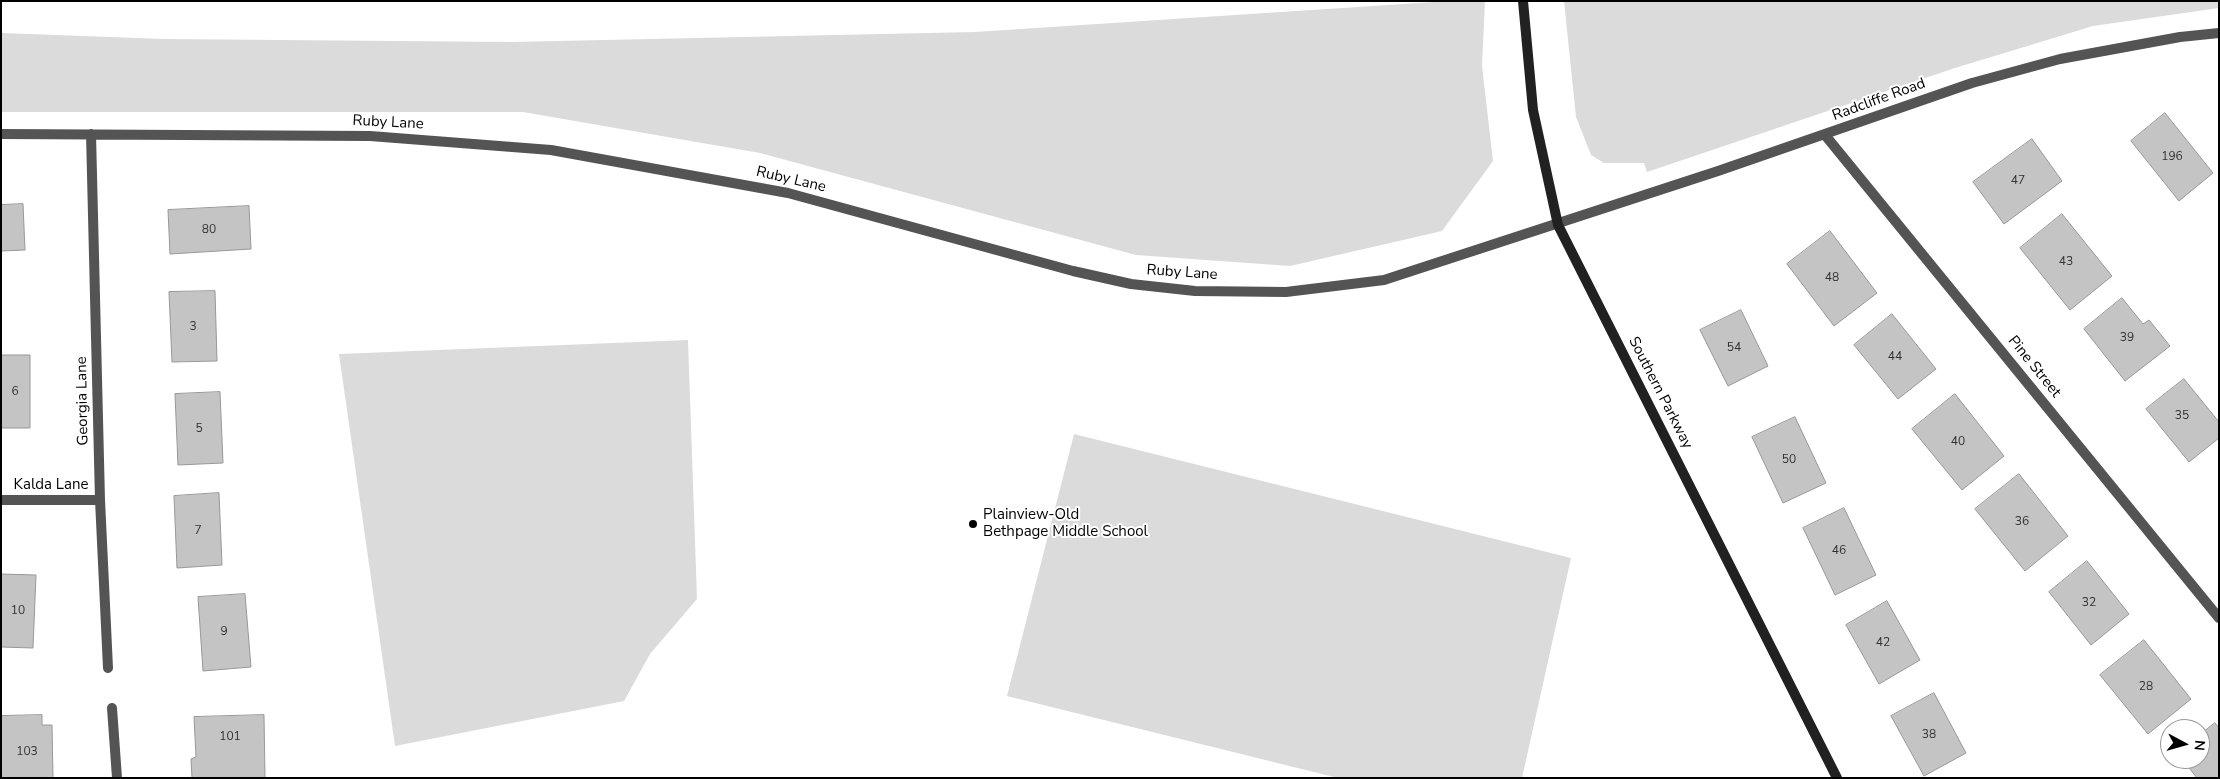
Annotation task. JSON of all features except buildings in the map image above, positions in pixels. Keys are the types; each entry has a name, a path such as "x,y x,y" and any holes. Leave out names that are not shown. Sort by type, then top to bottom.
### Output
{"street":[{"name":"Southern Parkway","path":"1524,6 1533,110 1558,225 1838,778"},
{"name":"Radcliffe Road","path":"1558,225 1972,83 2060,59 2180,37 2219,32"},
{"name":"Ruby Lane","path":"1,134 370,136 551,150 788,193 1073,271 1131,284 1195,291 1286,292 1384,280 1558,225"},
{"name":"Georgia Lane","path":"91,134 100,500 108,668"},
{"name":"Pine Street","path":"1825,135 2219,618"},
{"name":"Kalda Lane","path":"1,500 100,500"},
{"path":"112,708 117,778"}],"shaded area":[{"path":"1449,1 1485,1 1482,66 1493,161 1442,231 1290,266 1136,255 760,153 523,112 1,112 1,33 164,39 512,42 975,32"},
{"path":"1564,1 2219,1 2219,8 2093,26 1955,68 1647,172 1644,163 1604,163 1591,155 1576,117"},
{"path":"688,340 697,599 650,654 624,701 395,746 339,354"},
{"path":"1074,434 1571,558 1522,778 1338,778 1007,696"}],"place":[{"name":"Plainview-Old Bethpage Middle School","path":"973,524"}]}
